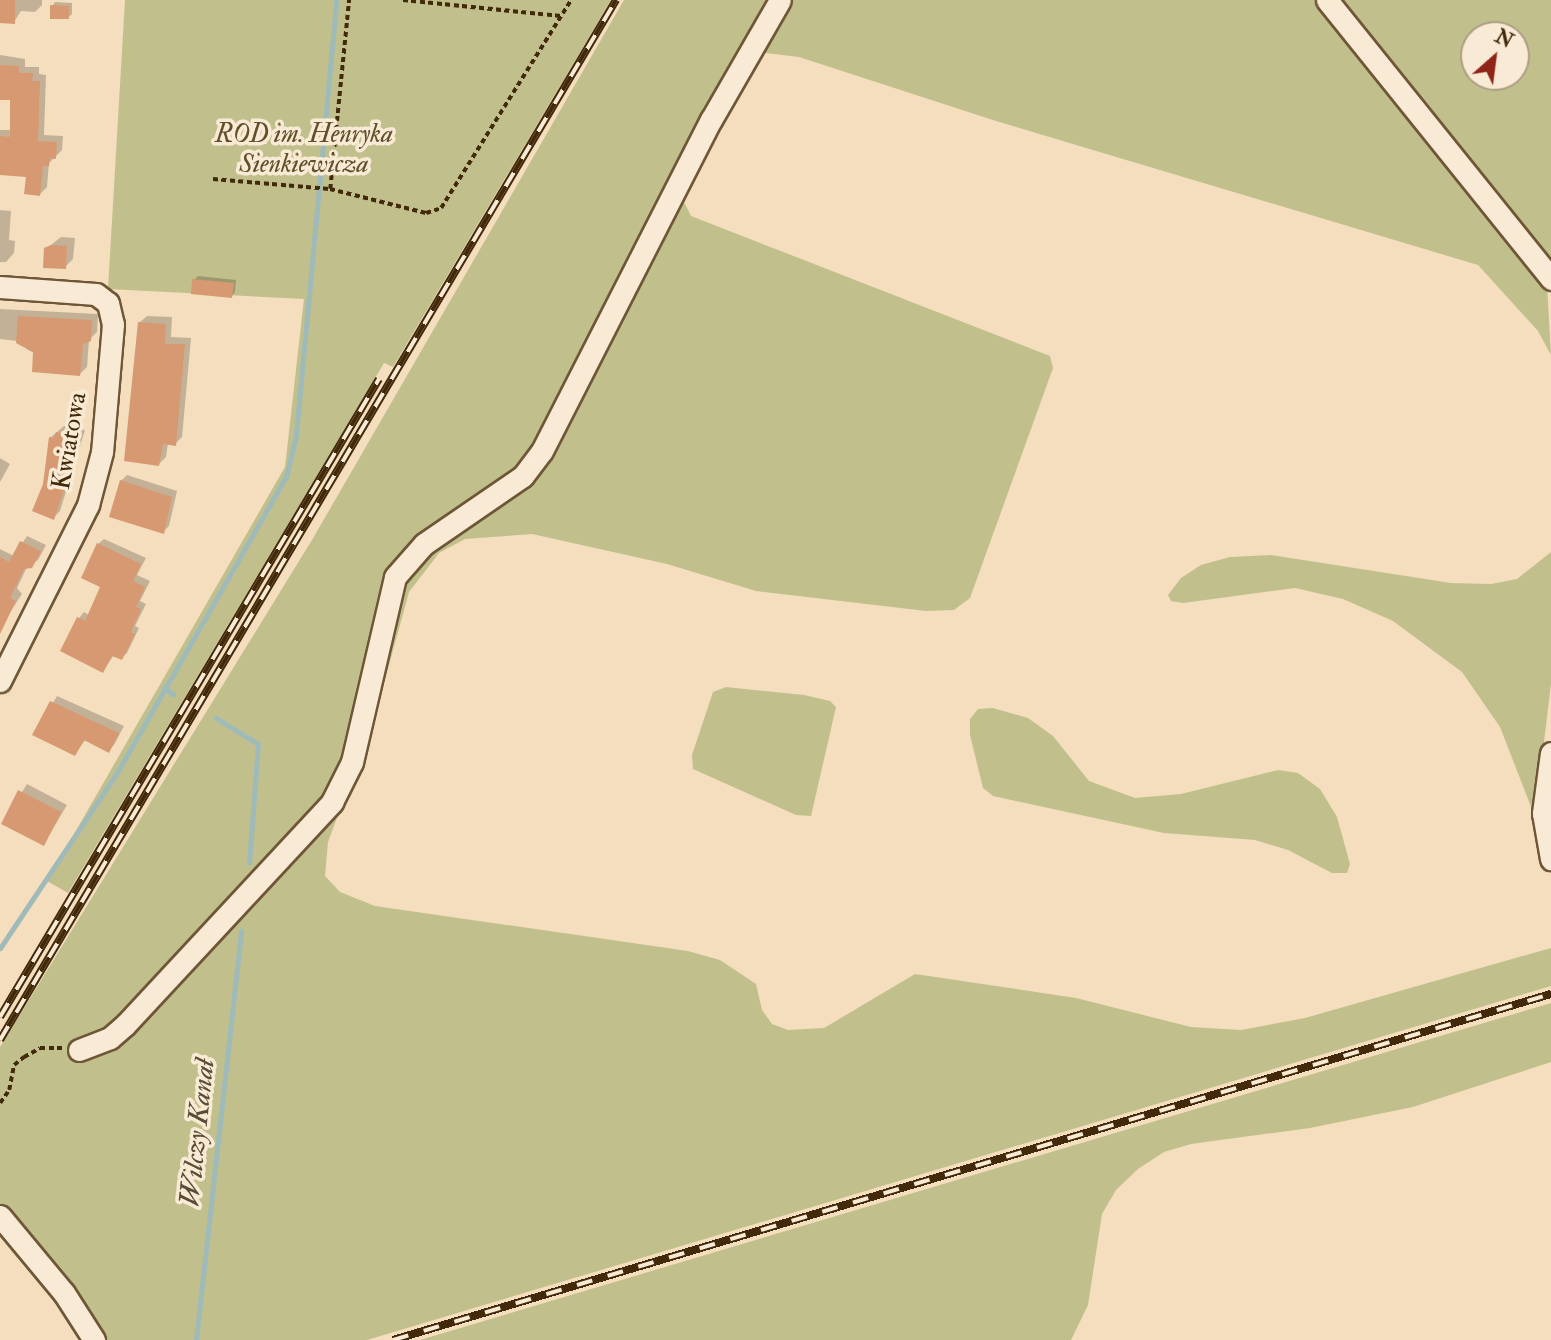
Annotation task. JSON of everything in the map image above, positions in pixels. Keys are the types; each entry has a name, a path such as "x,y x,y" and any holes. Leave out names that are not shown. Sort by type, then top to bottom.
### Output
{"street":[{"path":"79,1050 110,1038 126,1024 332,802 352,762 395,577 424,544 523,475 542,451 711,120 780,0"},
{"path":"1327,0 1551,279"},
{"name":"Kwiatowa","path":"0,287 96,294 108,303 113,324 105,432 88,505 0,681"},
{"path":"1551,753 1543,813 1551,859"},
{"path":"0,1216 64,1293 94,1340"}],"path":[{"path":"327,188 349,0"},
{"path":"403,0 562,16"},
{"path":"213,179 327,188 426,213 441,208 571,0"},
{"path":"0,1102 9,1090 14,1065 24,1056 40,1048 79,1050"}],"green space":[{"name":"ROD im. Henryka Sienkiewicza","path":"125,0 611,0 393,367 384,363 68,893 47,881 285,467 304,299 108,289"},
{"path":"624,0 1318,0 1547,285 1551,355 1538,331 1478,265 996,121 799,57 757,52 686,180 683,200 691,216 1050,356 1053,368 970,598 954,610 926,611 756,591 667,564 532,534 465,539 439,553 409,592 375,716 328,842 325,876 340,892 375,906 688,951 720,960 756,984 762,1010 772,1024 788,1030 824,1028 915,974 1076,998 1191,1027 1241,1030 1305,1018 1551,948 1551,986 367,1340 102,1340 0,1206 0,1047 312,540"},
{"path":"1337,0 1551,0 1551,267"},
{"path":"1551,552 1551,684 1535,817 1500,727 1462,672 1393,621 1343,599 1295,588 1183,603 1171,601 1168,595 1181,578 1201,565 1230,557 1271,555 1451,583 1491,584 1517,579"},
{"path":"726,687 804,695 830,701 836,707 811,816 796,815 693,769 692,755 713,692"},
{"path":"993,708 1028,718 1053,736 1089,781 1135,798 1181,794 1278,770 1298,773 1320,789 1337,817 1350,864 1347,873 1332,873 1288,850 1255,840 1164,833 993,796 983,788 970,735 970,719 978,709"},
{"path":"1551,1003 1551,1062 1413,1107 1310,1128 1191,1144 1164,1152 1138,1169 1116,1190 1102,1214 1088,1305 1071,1340 420,1340"}],"building":[{"path":"0,0 15,0 15,24 0,23"},
{"path":"50,5 69,6 69,19 50,19"},
{"path":"0,65 19,66 19,73 33,73 32,81 40,81 38,141 57,142 56,159 50,158 49,166 43,166 40,196 24,194 26,177 0,175 0,136 10,137 10,100 0,100"},
{"path":"51,245 67,246 66,269 43,268 44,248"},
{"path":"192,279 234,283 232,298 191,294"},
{"path":"18,316 92,320 91,341 83,344 80,376 32,372 33,352 16,343"},
{"path":"138,322 166,324 165,344 185,344 176,446 163,444 159,466 124,461"},
{"path":"56,432 79,437 75,456 68,455 67,481 54,520 32,511 43,484 49,437 54,438"},
{"path":"120,480 172,497 164,534 109,517"},
{"path":"20,541 41,551 32,568 24,569 10,598 16,601 0,634 0,557 9,562"},
{"path":"97,543 141,564 133,581 145,587 136,607 141,609 131,632 135,634 122,660 112,656 103,673 60,651 77,617 85,621 100,587 81,578"},
{"path":"50,701 119,733 109,753 84,740 75,756 32,735"},
{"path":"18,790 61,812 44,846 1,824"}],"waterway":[{"path":"0,948 118,771 286,477 296,435 336,0"},
{"path":"164,688 173,694"},
{"path":"216,718 258,744 249,863"},
{"name":"Wilczy Kanał","path":"196,1340 241,930"}],"railway":[{"path":"0,1040 616,0"},
{"path":"0,1017 379,379"},
{"path":"393,1340 1551,994"}]}
